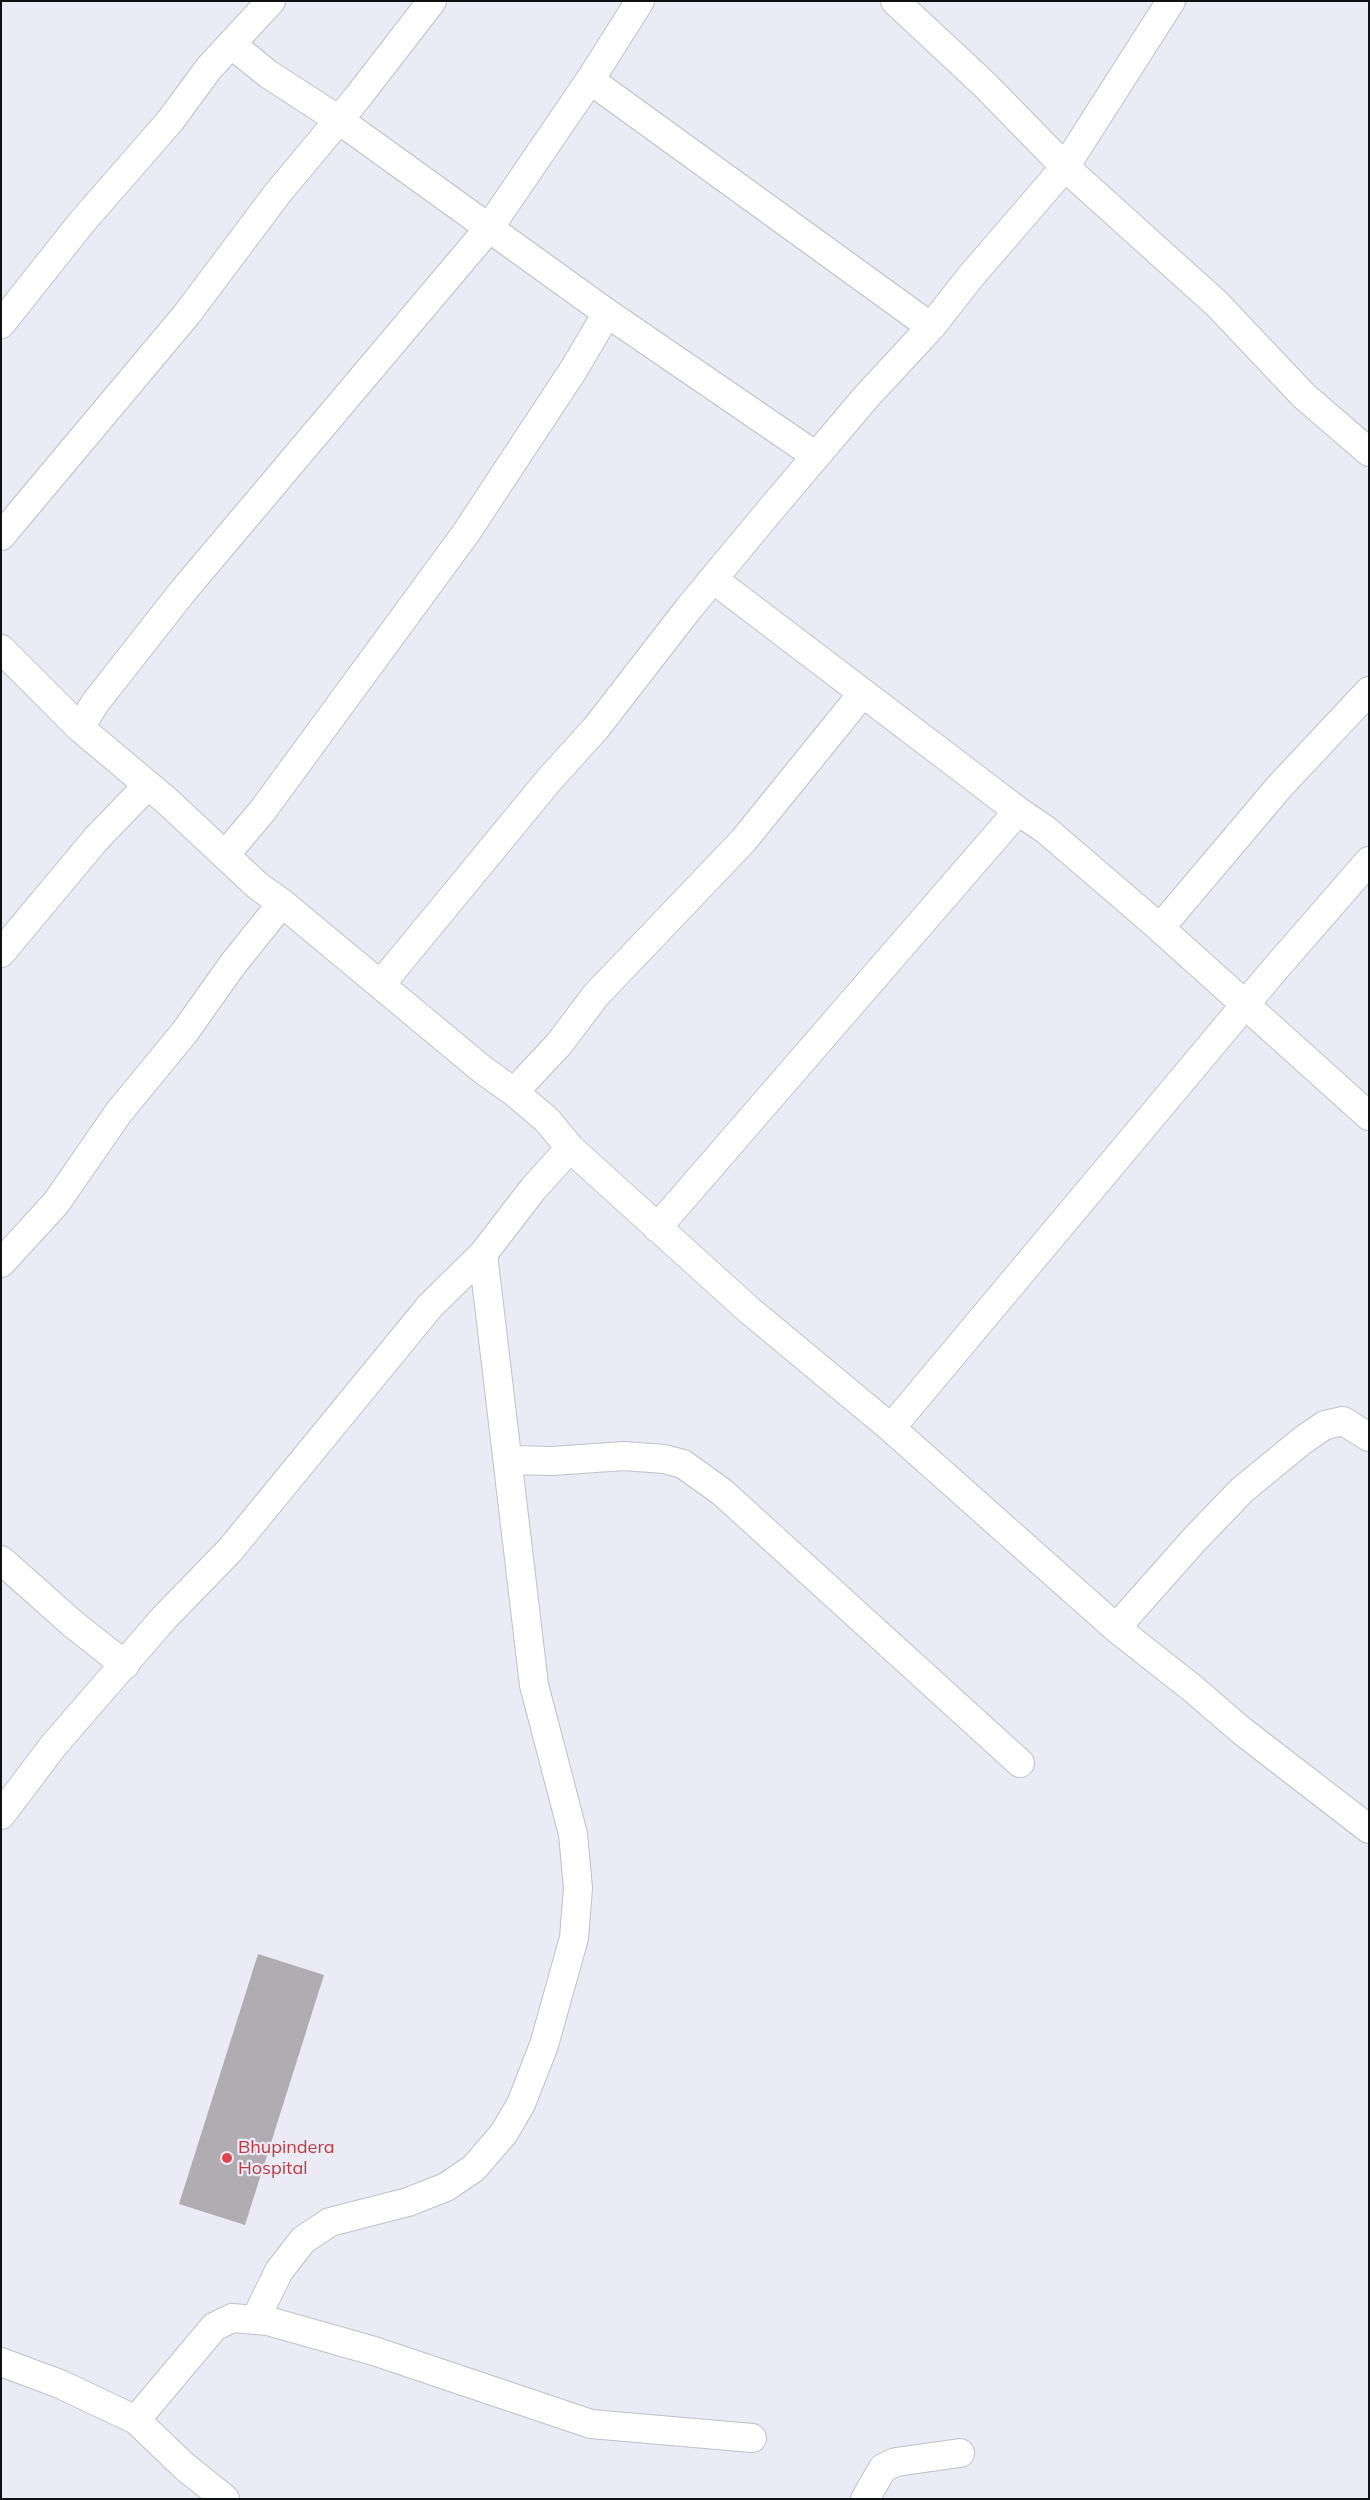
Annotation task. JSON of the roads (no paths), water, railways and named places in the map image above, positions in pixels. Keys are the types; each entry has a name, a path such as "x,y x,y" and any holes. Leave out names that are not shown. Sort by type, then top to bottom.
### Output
{"street":[{"path":"1,324 82,222 146,151 210,68 271,1"},
{"path":"1,536 188,314 277,194 339,120 432,1"},
{"path":"80,728 95,703 184,591 489,228 590,80 640,1"},
{"path":"895,1 986,85 1065,167 1217,304 1304,396 1369,452"},
{"path":"381,984 549,780 596,728 713,579 867,396 932,327 972,276 1065,167 1171,1"},
{"path":"231,44 268,74 339,120 607,313 816,456"},
{"path":"590,80 932,327"},
{"path":"226,854 281,786 466,533 574,369 607,313"},
{"path":"713,579 862,694 1046,830 1160,928 1369,1116"},
{"path":"1,649 80,728 226,854 258,886 282,903 483,1070 514,1092 547,1120 570,1148 657,1228 830,1379 891,1428 1116,1628 1192,1688 1242,1731 1369,1829"},
{"path":"1160,928 1280,786 1369,691"},
{"path":"514,1092 559,1044 596,995 743,841 862,694"},
{"path":"1,953 96,839 148,785"},
{"path":"657,1228 1018,811"},
{"path":"891,1428 1369,861"},
{"path":"1,1263 56,1203 119,1112 184,1033 233,964 282,903"},
{"path":"1,1814 53,1746 164,1618 230,1550 430,1306 483,1254 533,1190 570,1148"},
{"path":"255,2320 279,2271 303,2240 330,2222 408,2202 438,2190 474,2168 504,2133 521,2104 556,2009 574,1938 578,1888 573,1834 534,1685 509,1460 483,1254"},
{"path":"1116,1628 1194,1540 1242,1490 1303,1440 1325,1425 1343,1420 1369,1437"},
{"path":"509,1460 552,1461 624,1456 664,1458 683,1464 722,1492 1020,1763"},
{"path":"1,1560 73,1624 125,1665"},
{"path":"136,2420 214,2327 232,2318 255,2320 374,2351 591,2424 752,2438"},
{"path":"1,2362 60,2384 136,2420 184,2466 225,2499"},
{"path":"865,2499 883,2468 896,2462 960,2453"}],"place":[{"name":"Bhupindera Hospital","path":"227,2158"}]}
